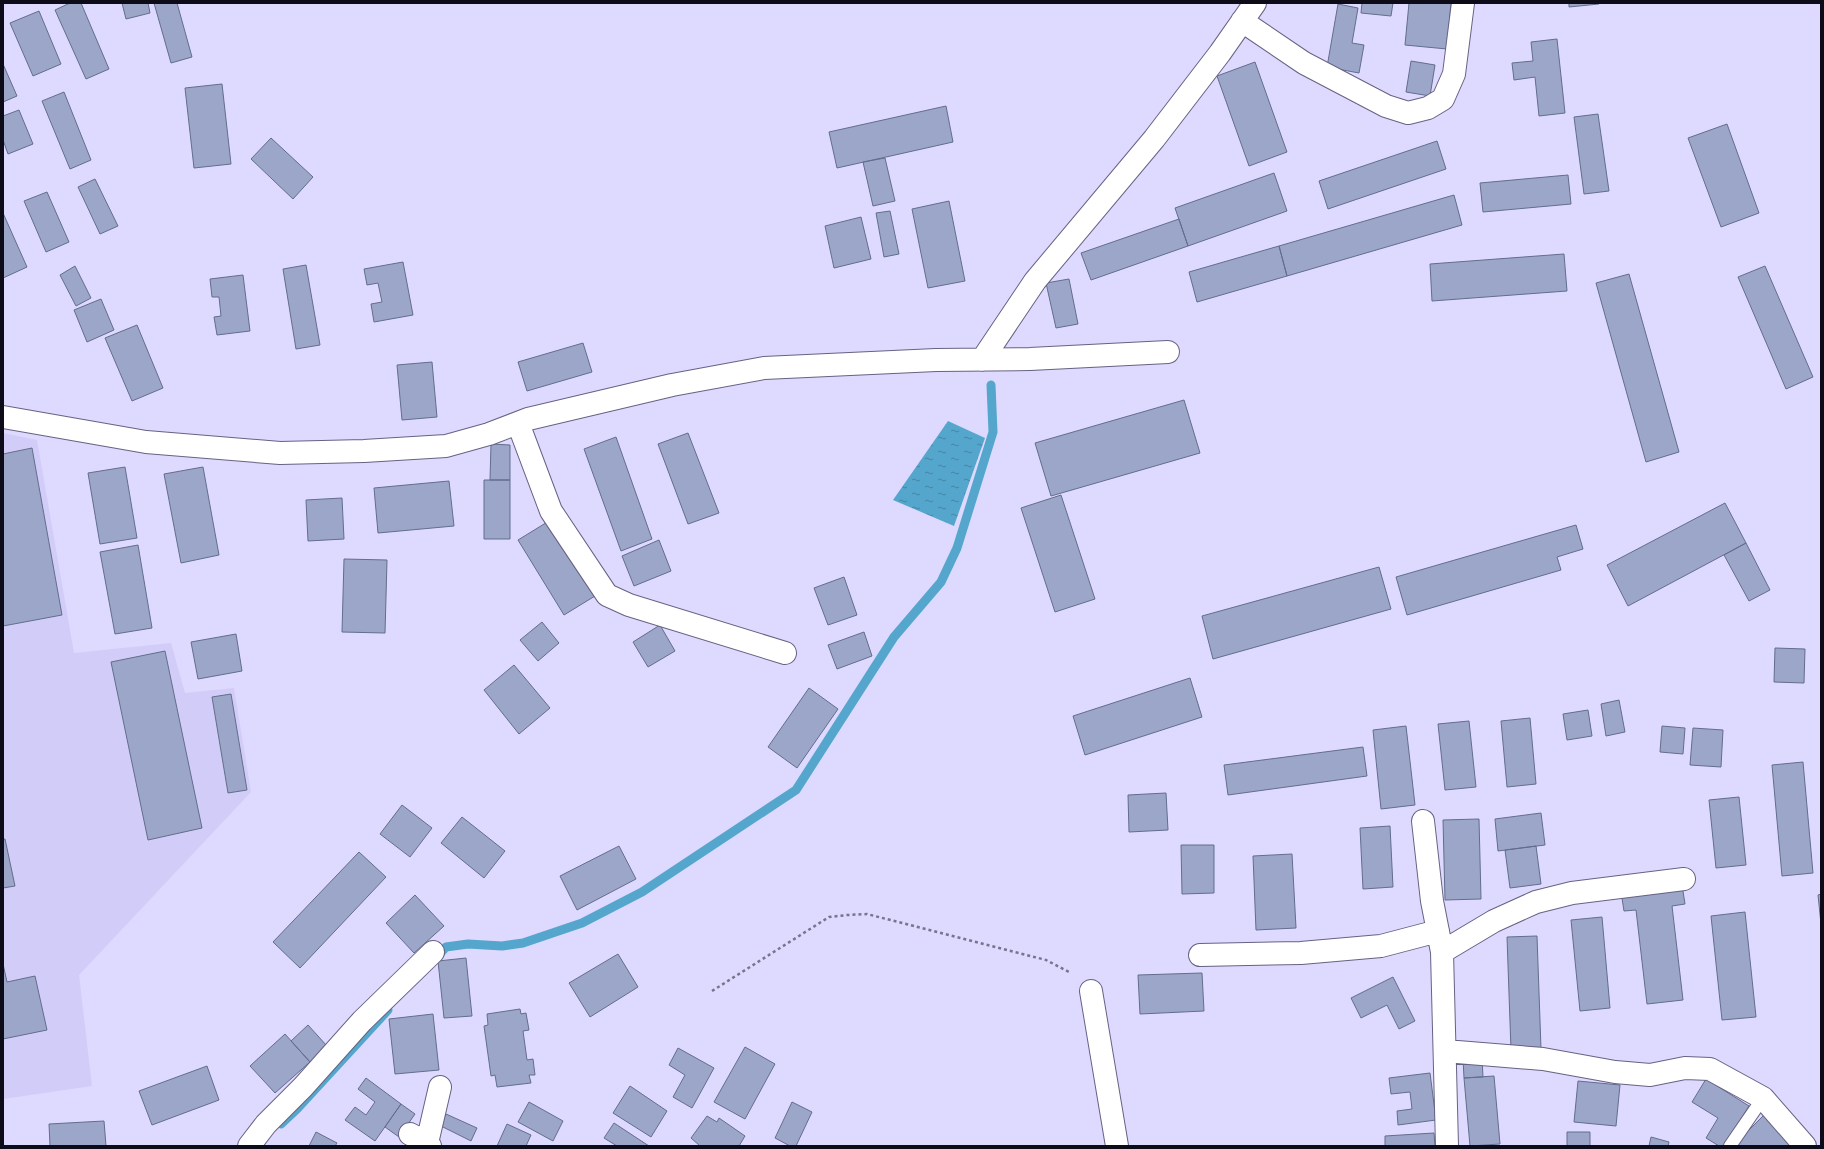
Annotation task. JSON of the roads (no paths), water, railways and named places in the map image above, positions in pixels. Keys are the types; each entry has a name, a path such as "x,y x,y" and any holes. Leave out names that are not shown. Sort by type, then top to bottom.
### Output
{"street":[{"path":"982,360 1035,281 1154,139 1220,53 1255,3"},
{"path":"1242,21 1304,63 1386,106 1408,113 1428,108 1443,99 1454,74 1463,3"},
{"path":"3,417 146,442 280,453 364,451 446,446 489,434 518,423 672,385 764,368 1168,352"},
{"path":"518,423 551,511 607,595 628,605 786,653"},
{"path":"1423,821 1432,902 1440,941 1445,1051 1447,1146"},
{"path":"1200,955 1301,954 1440,941 1494,921 1536,902 1572,893 1684,879"},
{"path":"249,1146 266,1124 303,1087 362,1021 434,952"},
{"path":"1091,991 1117,1146"},
{"path":"1445,1051 1543,1059 1615,1072 1650,1075 1685,1068 1710,1070 1762,1098 1805,1146"},
{"path":"422,1141 440,1087"}],"lane":[{"path":"1730,1146 1762,1098"}],"water":[{"path":"948,421 985,438 954,526 893,500"}],"waterway":[{"path":"436,958 446,947 468,944 502,946 523,943 582,923 642,892 796,790 894,637 941,582 957,548 993,432 991,385"},
{"path":"281,1124 297,1109 388,1010"}]}
